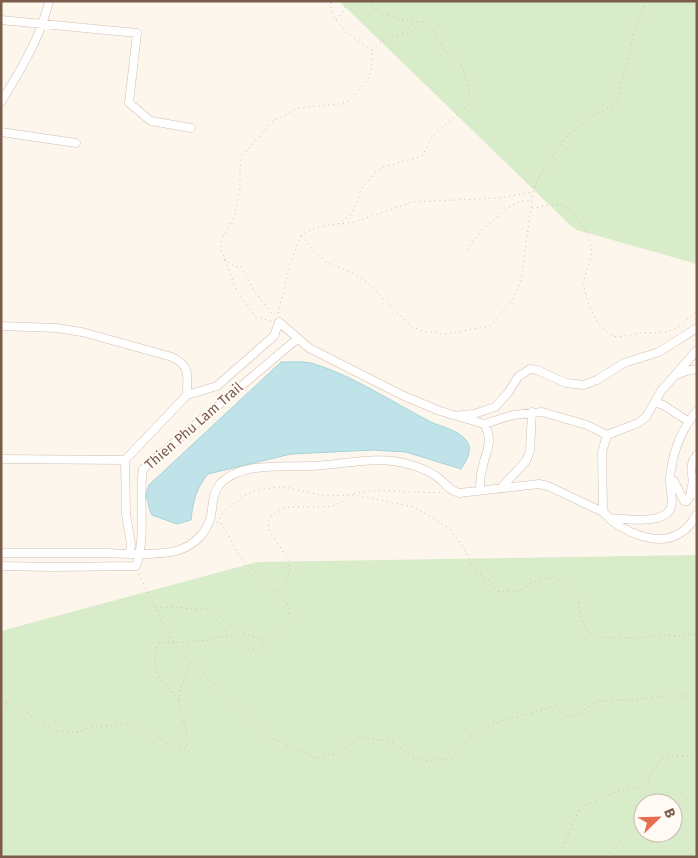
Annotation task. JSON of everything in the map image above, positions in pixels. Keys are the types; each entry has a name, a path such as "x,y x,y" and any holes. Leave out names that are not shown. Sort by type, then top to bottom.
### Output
{"street":[{"path":"1,102 18,73 42,24 49,1"},
{"path":"1,20 137,33 129,103 152,121 191,128"},
{"path":"1,132 76,142"},
{"path":"130,554 131,544 126,514 125,460 188,395 217,386 274,336 279,322 309,348 376,383 424,405 484,424 513,415 542,412 587,425 608,435 638,423 646,417 662,391 697,350"},
{"path":"1,326 56,328 82,332 172,357 182,362 186,368 188,395"},
{"path":"454,415 474,414 494,407 508,393 518,377 530,369 537,370 566,383 584,385 597,380 624,363 659,352 697,328"},
{"name":"Thien Phu Lam Trail","path":"136,566 141,553 141,481 143,469 297,339"},
{"path":"674,376 697,369"},
{"path":"655,402 663,405 688,422"},
{"path":"606,515 644,520 666,515 672,506 670,479 675,452 688,422 697,411"},
{"path":"500,488 526,461 530,450 532,412"},
{"path":"480,490 482,470 490,441 489,433 484,424"},
{"path":"606,515 602,452 608,435"},
{"path":"697,455 694,457 691,467 697,495"},
{"path":"1,459 125,460"},
{"path":"1,553 130,554 178,551 192,544 206,529 211,516 215,493 219,485 230,476 246,471 284,466 310,466 364,461 392,460 412,465 429,472 441,480 450,491 459,492 539,484 548,486 606,515 632,533 645,537 658,538 681,533 697,514"},
{"path":"670,479 674,481 684,501 687,501 690,496 693,480"},
{"path":"1,566 136,566"}],"path":[{"path":"279,322 256,317 237,292 223,258 221,249 222,239 234,214 240,188 242,156 272,122 296,109 341,104 350,100 369,78 373,59 372,51 341,28 335,21 330,4 331,1"},
{"path":"335,21 344,10 346,1"},
{"path":"367,1 375,3 388,1"},
{"path":"338,224 351,215 357,198 371,176 384,167 422,156 434,135 469,104 469,90 462,66 444,50 432,29 422,22 382,14 367,1"},
{"path":"301,236 325,262 355,274 367,282 412,327 423,331 446,334 489,326 505,310 515,295 521,281 533,192 540,174 567,136 593,116 613,105 617,100 637,23 647,1"},
{"path":"372,51 392,35 409,33 422,22"},
{"path":"279,322 280,300 291,261 301,236 314,228 355,222 412,202 499,198 533,192"},
{"path":"467,250 481,230 517,203 533,200"},
{"path":"531,208 562,205 571,209 578,219 591,246 591,258 584,281 586,293 591,311 597,322 606,332 614,336 668,332 697,311"},
{"path":"223,258 235,267 241,266 253,289 279,322"},
{"path":"215,525 224,511 234,502 254,491 265,489 285,487 324,496 352,495 367,491 426,493 450,491"},
{"path":"276,591 287,582 290,567 282,549 268,527 268,522 273,514 284,507 316,508 334,505 341,503 352,495 414,507 449,528 462,545 475,571 491,582 499,592 520,592 533,582 555,577 568,587 578,600 581,619 588,631 596,637 641,638 660,634 675,636 697,634"},
{"path":"1,699 25,711 39,723 57,731 78,732 92,727 129,724 153,733 175,749 182,750 186,748 188,740 179,700 172,690 157,676 154,663 156,645 165,641 174,643 210,640 227,635 245,647 256,650 263,646 266,641 290,620 287,602 241,558 219,520"},
{"path":"136,566 174,643 192,663 270,737 316,758 340,753 360,737 393,742 411,756 425,761 453,758 470,736 492,724 555,706 568,716 578,714 597,701 634,700 663,696 697,696"},
{"path":"155,607 209,609 244,633 266,641"},
{"path":"179,700 182,686 192,663"},
{"path":"1,704 13,704"},
{"path":"558,857 579,810 620,790 644,786 660,760 666,757 697,755"},
{"path":"683,801 697,797"},
{"path":"607,857 621,840 633,831"}],"green space":[{"path":"339,1 697,1 697,264 577,230"},
{"path":"697,555 697,857 1,857 1,631 257,562"}],"water":[{"path":"281,362 307,362 341,374 431,422 458,433 469,446 469,454 465,462 461,469 406,452 373,450 291,454 208,474 196,496 191,520 177,524 152,515 146,495 149,485"}]}
